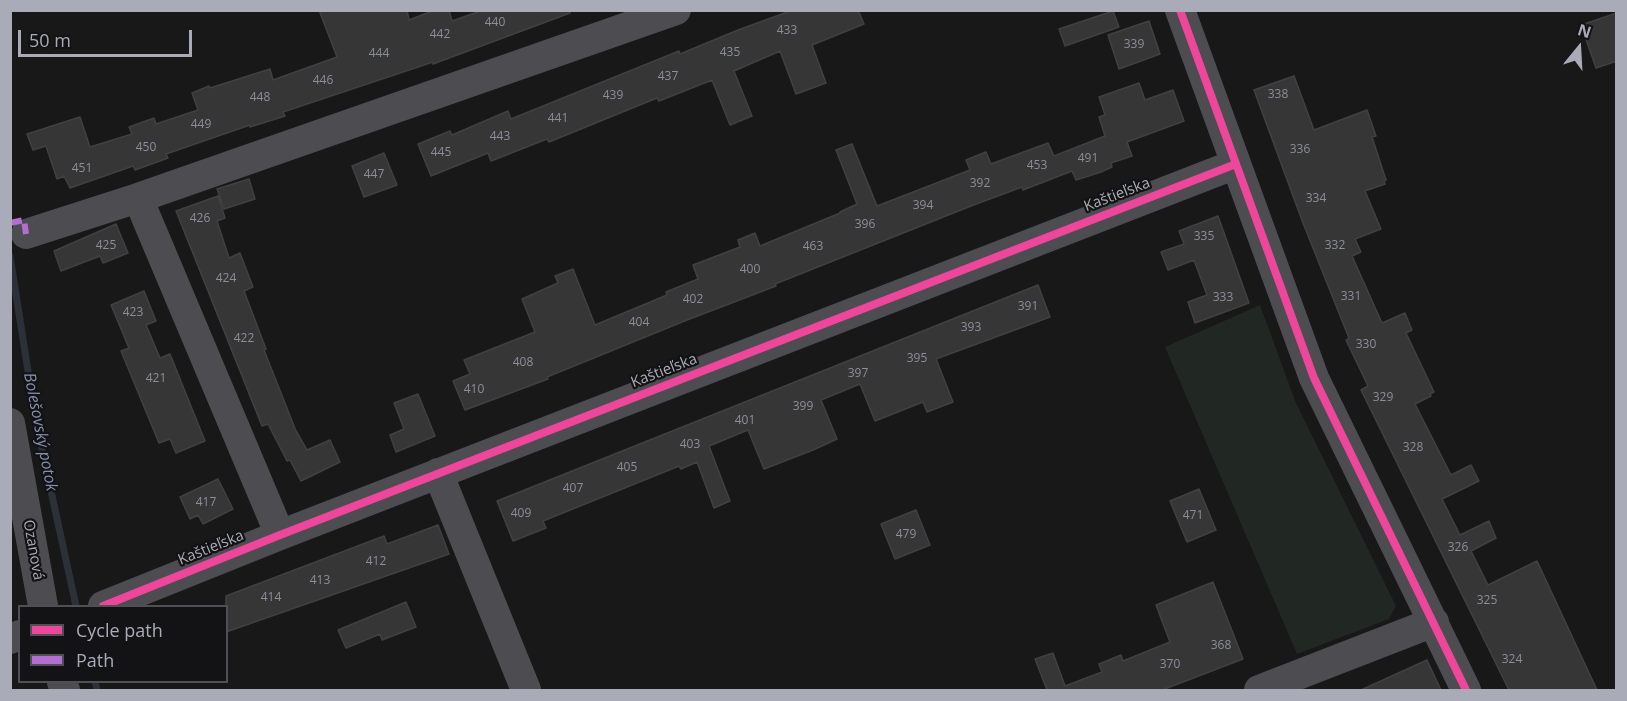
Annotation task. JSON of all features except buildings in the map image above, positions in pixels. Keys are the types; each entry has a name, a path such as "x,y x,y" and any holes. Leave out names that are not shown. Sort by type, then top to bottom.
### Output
{"street":[{"path":"26,234 138,198 676,10"},
{"path":"1180,10 1314,378 1466,690"},
{"name":"Kaštieľska","path":"105,605 280,534 1236,164"},
{"path":"138,198 280,534"},
{"name":"Ozanová","path":"10,423 43,605"},
{"path":"438,473 526,690"},
{"path":"1259,690 1434,622"}],"shaded area":[{"path":"1260,305 1296,403 1396,606 1389,619 1297,654 1165,347"}],"waterway":[{"name":"Bolešovský potok","path":"10,256 36,422 76,605"},
{"name":"Bolešovský potok","path":"95,683 97,690"}],"marked path":[{"path":"10,223 24,220 26,234"}],"cycle path":[{"path":"1180,10 1314,378 1466,690"},
{"path":"105,605 1236,164"}]}
